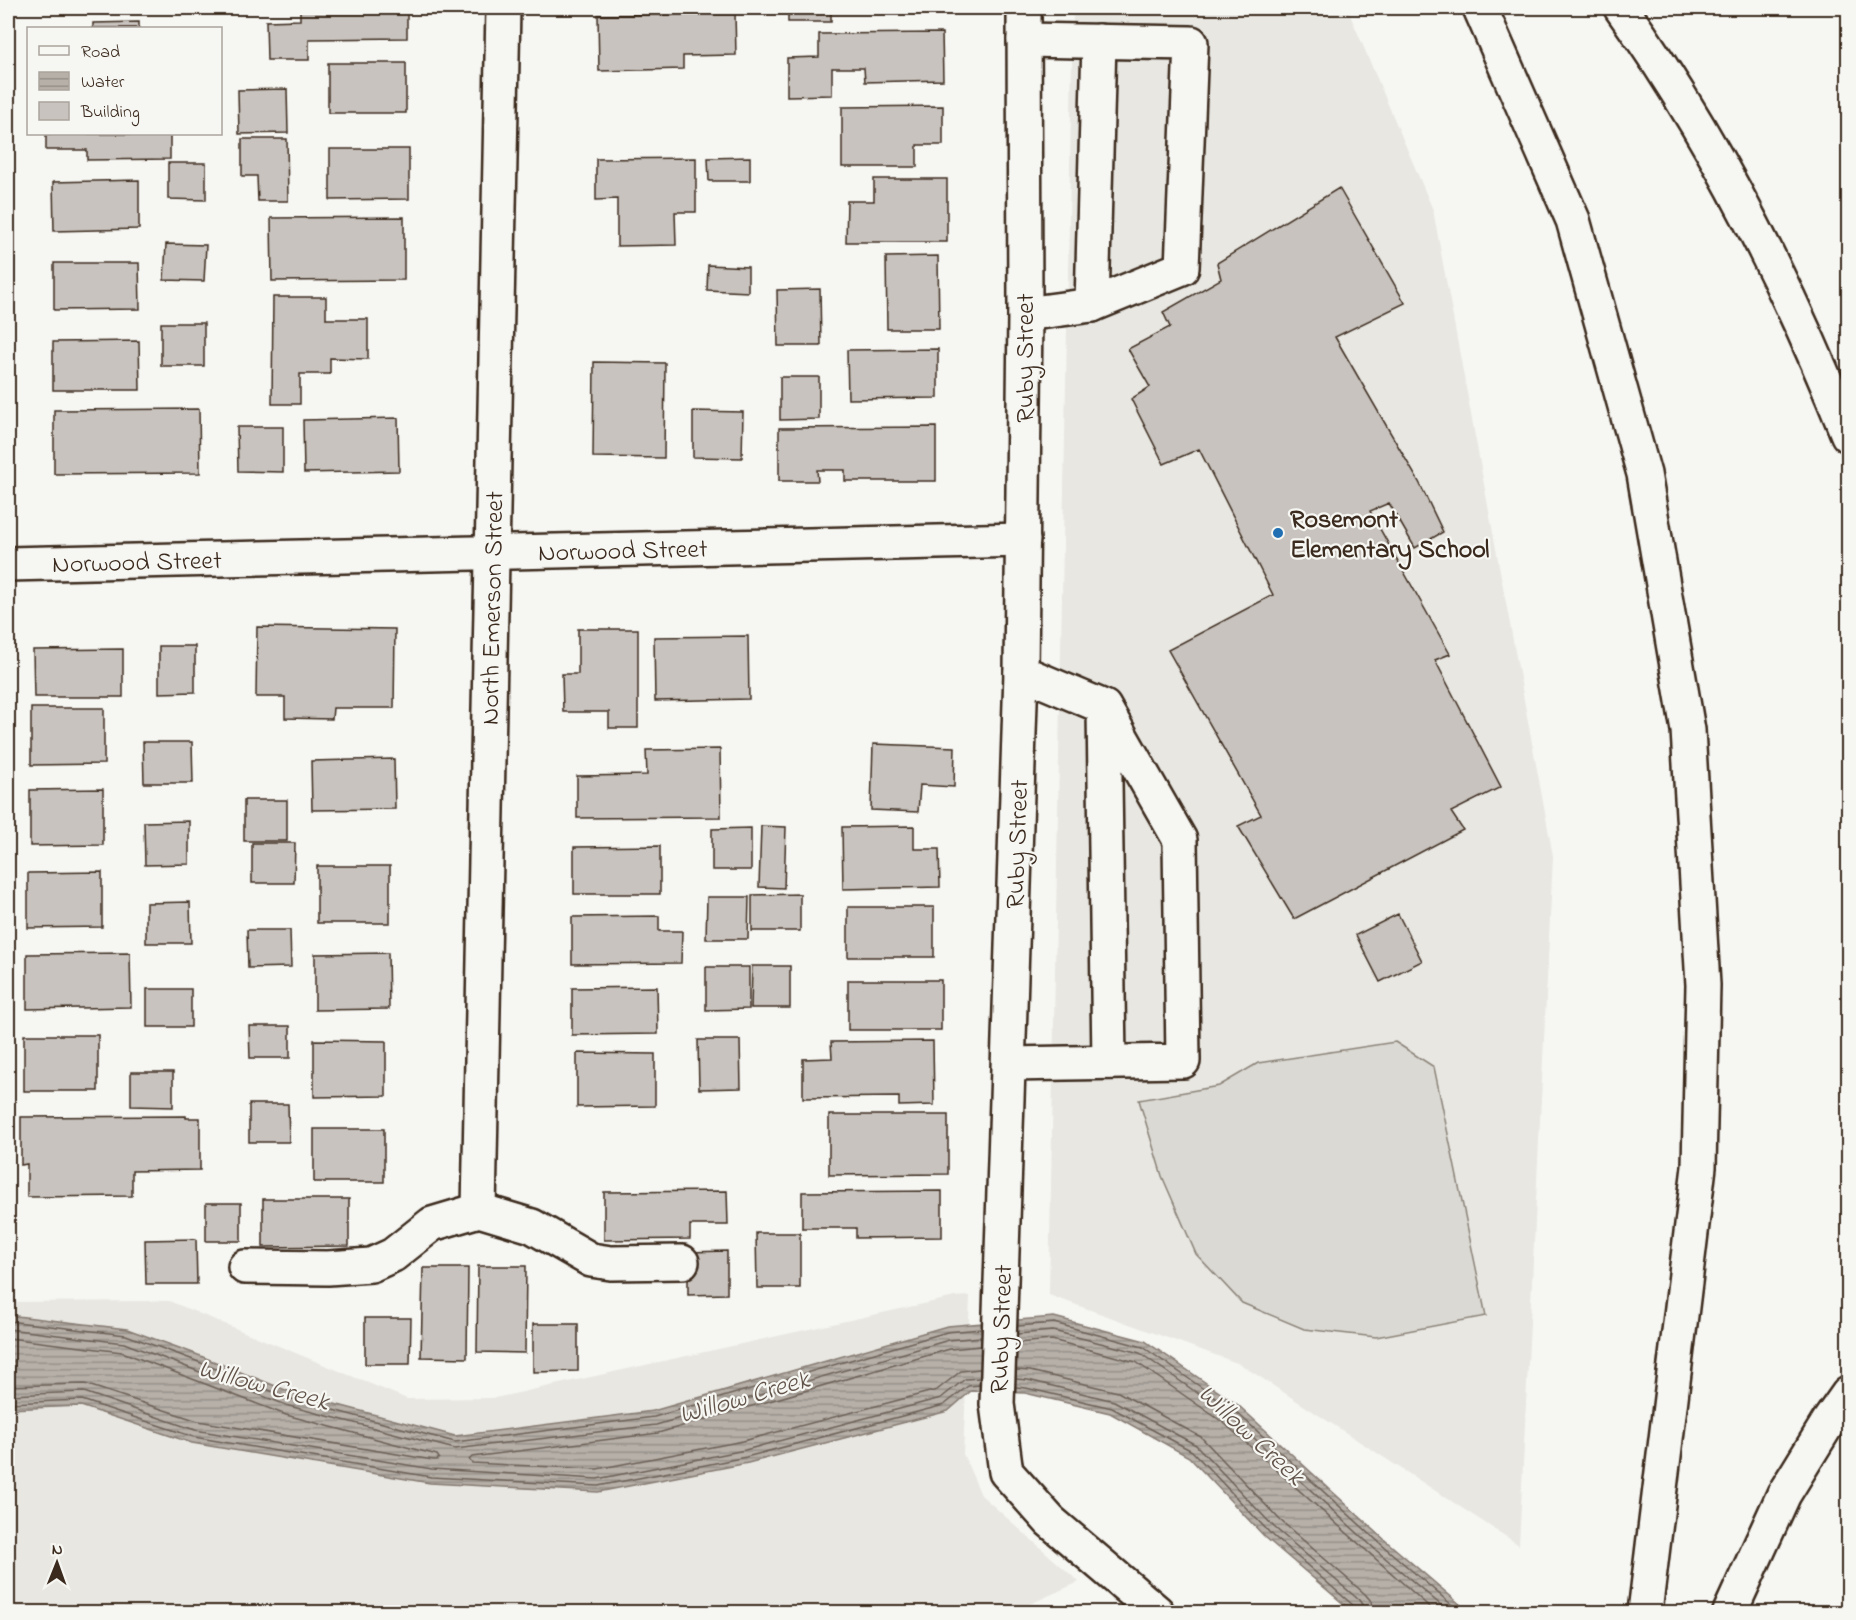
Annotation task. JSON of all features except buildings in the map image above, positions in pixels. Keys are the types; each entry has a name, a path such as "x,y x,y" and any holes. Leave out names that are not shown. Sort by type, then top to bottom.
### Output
{"main road":[{"name":"North Emerson Street","path":"479,1210 503,8"},
{"name":"Ruby Street","path":"1024,8 1025,314 1021,672 997,1404 1006,1472 1050,1521 1157,1612"},
{"path":"1480,8 1573,220 1644,474 1689,730 1703,985 1699,1167 1645,1612"},
{"path":"1621,8 1660,62 1759,236 1826,379 1848,435"},
{"path":"1024,40 1191,43 1182,268 1092,305 1025,314"},
{"path":"1092,305 1099,41"},
{"name":"Norwood Street","path":"8,564 1023,540"},
{"path":"1009,1064 1183,1061 1180,840 1104,707 1021,672"},
{"path":"1104,707 1109,1062"},
{"path":"245,1267 328,1268 371,1265 393,1255 432,1224 479,1210 532,1226 591,1260 611,1263 682,1262"},
{"path":"1730,1612 1784,1494 1848,1394"}],"shaded area":[{"name":"Rosemont Elementary School","path":"1073,8 1347,8 1433,210 1553,856 1519,1545 1240,1364 1049,1295"},
{"path":"1395,1042 1434,1067 1486,1316 1376,1337 1304,1329 1242,1303 1196,1254 1162,1176 1139,1100 1219,1086 1258,1063"},
{"path":"970,1296 963,1454 981,1495 1079,1582 1012,1612 8,1612 8,1302 169,1301 407,1399 495,1398 955,1297"}],"water":[{"name":"Willow Creek","path":"8,1315 127,1329 293,1393 455,1436 653,1411 947,1326 1054,1317 1145,1341 1238,1405 1386,1541 1469,1612 1353,1612 1265,1537 1189,1457 1110,1413 1025,1393 971,1391 948,1411 748,1463 598,1492 430,1483 192,1443 81,1406 8,1409"}],"place":[{"name":"Rosemont Elementary School","path":"1278,533"}]}
